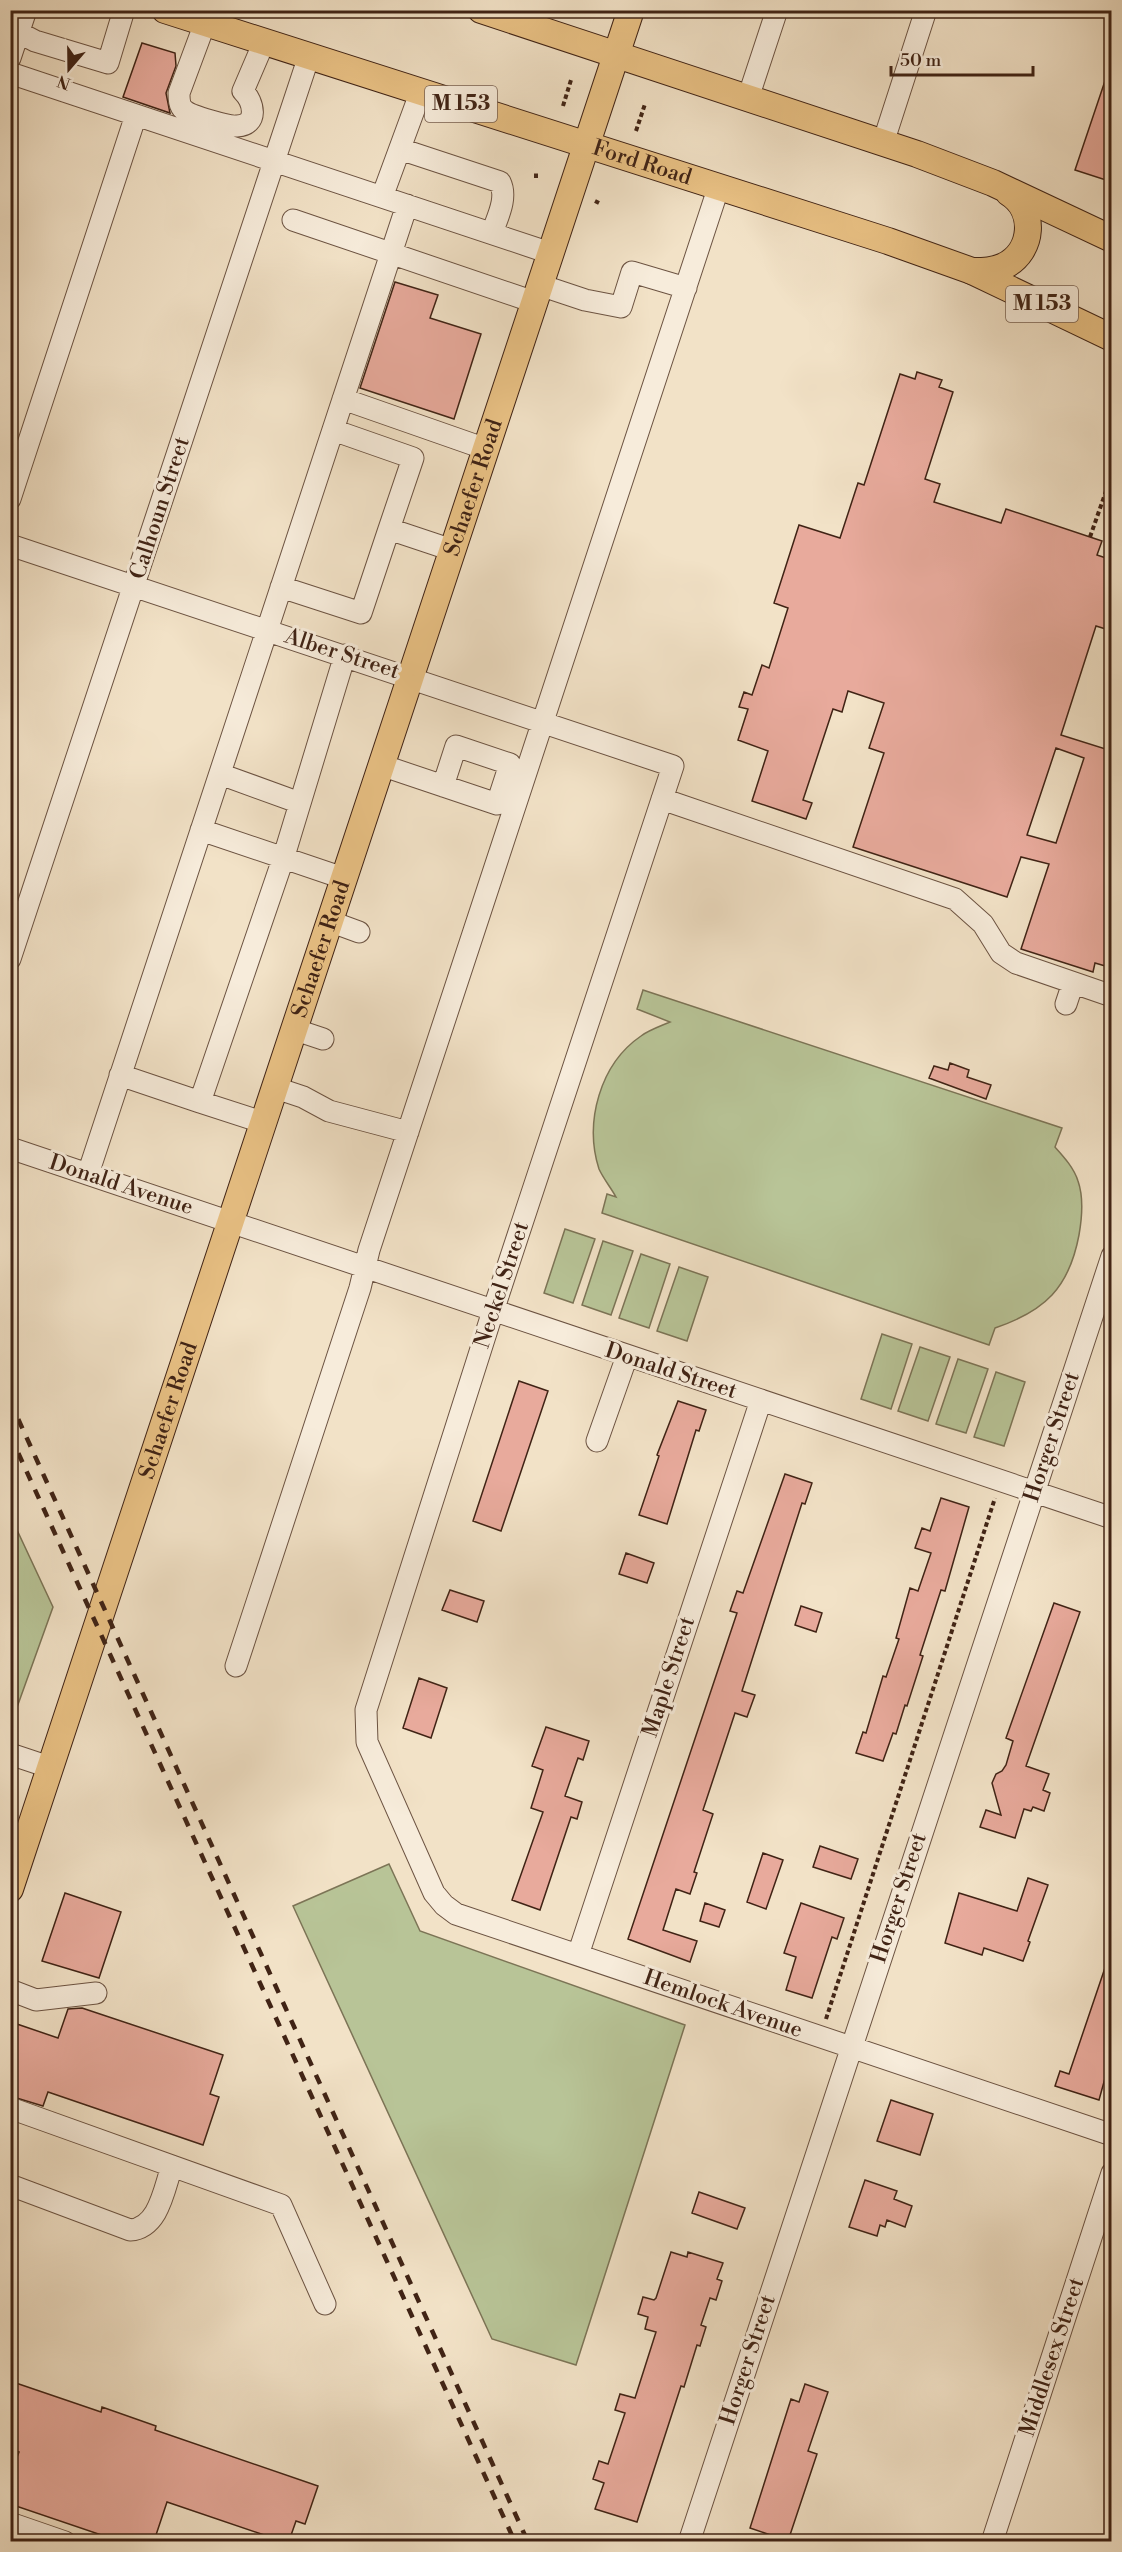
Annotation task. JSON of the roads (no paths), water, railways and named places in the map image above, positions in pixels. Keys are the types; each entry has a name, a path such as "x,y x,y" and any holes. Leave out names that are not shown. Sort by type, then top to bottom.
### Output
{"main road":[{"name":"Ford Road","path":"165,10 587,143 972,271 1112,338"},
{"path":"481,10 883,143 993,183 1112,239"},
{"name":"Schaefer Road","path":"10,1888 265,1123 293,1029 631,10"},
{"path":"972,271 991,271 1006,265 1018,254 1026,240 1028,224 1025,208 1015,197 993,183"}],"street":[{"path":"10,58 15,30 26,10"},
{"path":"15,30 35,41 108,63 124,10"},
{"path":"748,98 777,10"},
{"path":"883,143 926,10"},
{"path":"205,23 179,93 180,105 192,115 241,126 254,113 253,103 243,92 264,42"},
{"name":"Calhoun Street","path":"10,959 309,56"},
{"path":"10,73 550,252"},
{"path":"382,197 421,91"},
{"path":"10,499 136,115"},
{"path":"400,149 500,183 503,198 492,233"},
{"path":"236,1666 360,1288 408,1132 719,186"},
{"path":"88,1174 407,205"},
{"path":"293,220 392,252 537,294 621,306 632,272 686,288"},
{"path":"343,399 486,449"},
{"path":"281,587 361,613 413,458 333,430"},
{"path":"389,529 452,550"},
{"name":"Alber Street","path":"10,545 673,766"},
{"path":"200,1102 284,856 345,655"},
{"path":"381,765 442,786"},
{"name":"Neckel Street","path":"395,1804 367,1742 366,1710 493,1311 673,766"},
{"path":"219,774 300,802"},
{"path":"662,799 955,899 983,924 1001,953 1016,963 1112,996"},
{"path":"201,830 284,856 343,878"},
{"path":"329,921 359,932"},
{"path":"1066,1004 1073,983"},
{"path":"293,1029 323,1038"},
{"path":"120,1075 265,1123"},
{"path":"276,1088 303,1097 329,1111 408,1132"},
{"name":"Donald Avenue","path":"10,1148 231,1221"},
{"name":"Donald Street","path":"231,1221 1112,1518"},
{"name":"Horger Street","path":"689,2541 1112,1256"},
{"path":"597,1441 627,1356"},
{"name":"Maple Street","path":"578,1955 760,1400"},
{"path":"10,1754 49,1767"},
{"name":"Hemlock Avenue","path":"395,1804 434,1893 448,1909 850,2048 1112,2135"},
{"path":"10,1990 36,2000 96,1993"},
{"path":"10,2108 281,2205 325,2304"},
{"path":"10,2185 130,2230 139,2229 154,2216 172,2166"},
{"name":"Middlesex Street","path":"992,2541 1112,2173"},
{"path":"10,2523 65,2541"}],"railway":[{"path":"10,1401 528,2542"},
{"path":"10,1435 515,2542"}]}
